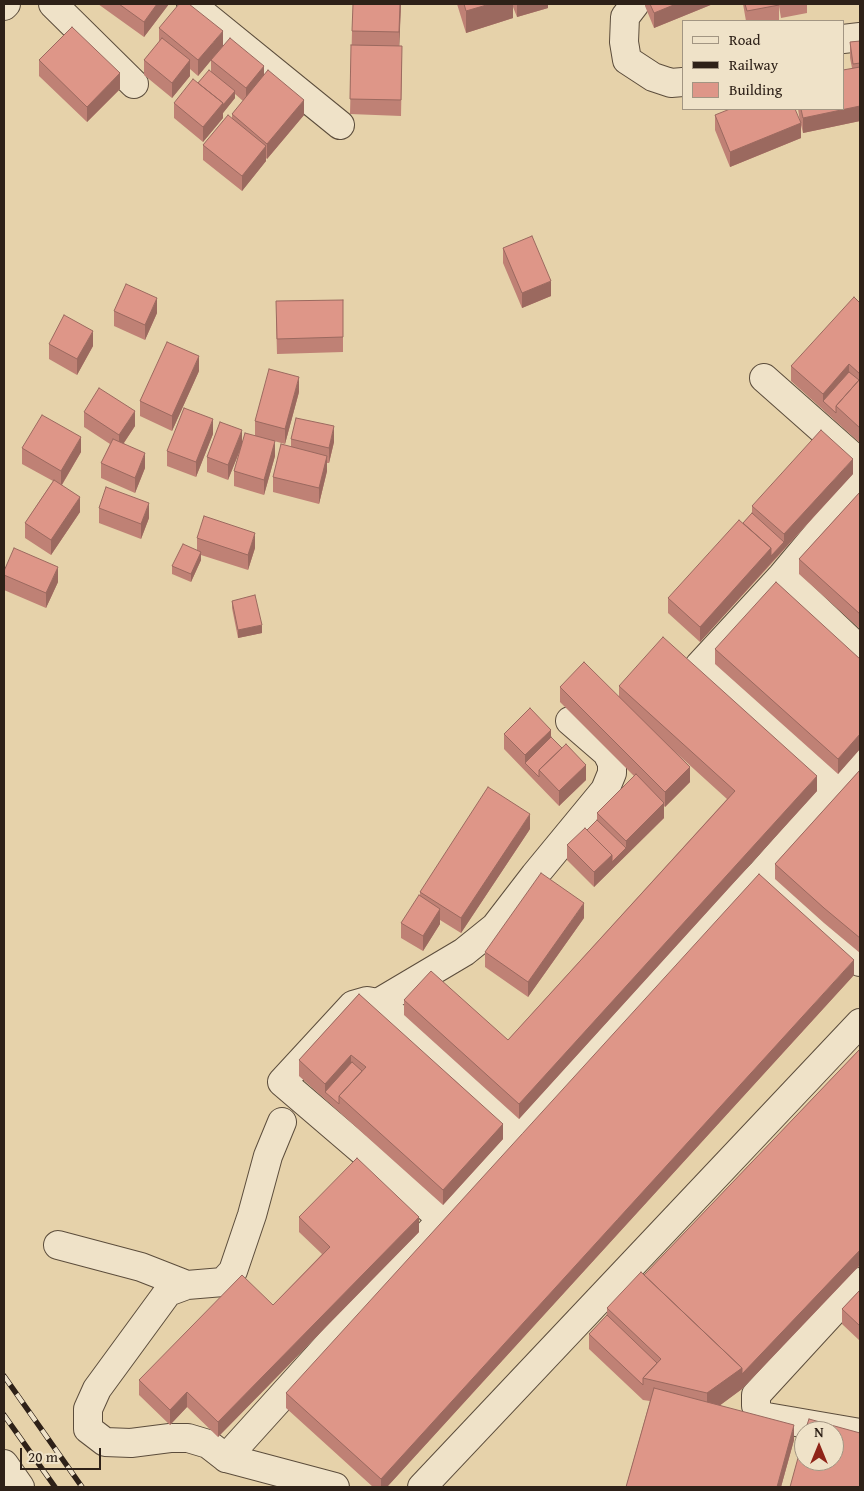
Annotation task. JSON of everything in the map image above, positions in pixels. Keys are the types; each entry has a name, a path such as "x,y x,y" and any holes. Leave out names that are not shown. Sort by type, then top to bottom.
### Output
{"street":[{"path":"53,4 134,84"},
{"path":"191,4 340,125"},
{"path":"635,4 625,17 624,42 627,60 653,77 671,83 682,82"},
{"path":"844,39 860,37"},
{"path":"764,378 860,463"},
{"path":"835,789 700,666 782,576 860,483"},
{"path":"782,576 860,650"},
{"path":"378,1003 464,952 495,927 605,790 612,773 612,763 607,753 570,721"},
{"path":"226,1458 442,1219 521,1124 761,874 860,762"},
{"path":"761,874 860,962"},
{"path":"442,1219 282,1082 353,1005 367,1001 378,1003 463,1069 521,1124"},
{"path":"422,1487 860,1023"},
{"path":"282,1122 268,1156 252,1215 232,1271 223,1282 187,1285 168,1292 97,1389 88,1409 88,1429 105,1442 131,1443 170,1438 188,1438 208,1444 226,1458 335,1487"},
{"path":"58,1245 141,1267 187,1285"},
{"path":"860,1282 756,1395 756,1406 761,1416 860,1433"},
{"path":"4,1464 20,1487"}],"building":[{"path":"119,4 157,4 144,22"},
{"path":"179,4 189,4 223,31 198,60 159,28"},
{"path":"353,4 400,4 399,32 352,31"},
{"path":"464,4 490,4 466,11"},
{"path":"650,4 676,4 654,13"},
{"path":"745,4 779,4 779,5 747,11"},
{"path":"72,27 120,73 87,107 39,60"},
{"path":"162,38 190,60 172,83 144,60"},
{"path":"230,38 264,66 246,88 211,60"},
{"path":"860,41 860,63 853,64 850,42"},
{"path":"351,45 402,46 401,100 350,99"},
{"path":"860,67 860,106 844,109 844,70"},
{"path":"209,70 235,91 223,105 223,103 198,83"},
{"path":"268,70 304,100 267,144 232,114"},
{"path":"193,79 223,103 203,127 174,103"},
{"path":"728,110 795,110 801,123 730,152 715,115"},
{"path":"801,110 841,110 803,118"},
{"path":"228,115 266,146 242,176 203,145"},
{"path":"532,236 551,281 522,293 503,248"},
{"path":"126,284 157,298 145,325 114,311"},
{"path":"854,297 860,303 860,374 849,364 823,394 791,366"},
{"path":"343,300 343,337 277,339 276,301"},
{"path":"64,315 93,331 77,359 49,344"},
{"path":"167,342 199,356 172,416 140,401"},
{"path":"269,369 299,377 285,429 255,421"},
{"path":"849,372 859,380 836,406 836,413 823,401"},
{"path":"860,379 860,428 836,406"},
{"path":"99,388 135,411 119,435 84,412"},
{"path":"184,408 213,419 196,462 167,451"},
{"path":"42,415 81,437 61,471 22,448"},
{"path":"296,418 334,426 329,448 291,439"},
{"path":"220,422 242,430 228,465 207,457"},
{"path":"821,430 853,459 784,534 752,506"},
{"path":"245,433 275,441 264,480 234,471"},
{"path":"113,439 145,453 135,478 101,463"},
{"path":"281,444 327,456 319,488 273,477"},
{"path":"54,480 80,497 51,540 25,523"},
{"path":"106,487 149,503 141,524 99,508"},
{"path":"860,492 860,614 799,559"},
{"path":"752,513 784,542 771,556 771,548 743,523"},
{"path":"204,516 255,533 248,555 197,538"},
{"path":"739,520 771,548 700,627 668,598"},
{"path":"183,544 201,552 191,574 172,566"},
{"path":"14,548 58,567 46,593 4,575"},
{"path":"776,582 860,659 860,734 838,759 715,649"},
{"path":"255,595 262,625 238,630 232,601"},
{"path":"663,637 817,776 519,1104 404,1000 431,971 508,1040 735,791 619,686"},
{"path":"584,662 690,767 665,792 560,687"},
{"path":"530,708 551,730 525,755 504,734"},
{"path":"551,737 562,748 539,770 539,777 525,763"},
{"path":"566,744 586,765 559,791 539,770"},
{"path":"860,770 860,938 775,864"},
{"path":"636,774 664,803 626,841 597,813"},
{"path":"488,787 530,814 461,918 420,892"},
{"path":"597,820 626,848 612,862 612,855 587,830"},
{"path":"585,828 612,855 594,872 567,845"},
{"path":"541,873 584,903 528,982 485,952"},
{"path":"759,874 854,960 381,1479 286,1393"},
{"path":"419,895 440,909 423,936 401,923"},
{"path":"359,994 503,1124 443,1190 339,1096 366,1067 351,1055 325,1084 299,1060"},
{"path":"860,1049 860,1250 742,1374 742,1368 644,1275"},
{"path":"352,1062 362,1071 339,1096 339,1104 325,1092"},
{"path":"357,1158 419,1217 218,1422 187,1392 170,1410 139,1380 242,1275 273,1305 330,1247 299,1217"},
{"path":"641,1272 742,1368 707,1393 643,1378 661,1359 607,1308"},
{"path":"860,1290 860,1326 842,1309"},
{"path":"607,1315 657,1363 643,1378 643,1385 589,1334"},
{"path":"654,1388 794,1425 777,1487 626,1487"},
{"path":"844,1429 860,1433 860,1487 790,1487 794,1471 844,1471"}],"railway":[{"path":"4,1376 82,1487"},
{"path":"4,1415 55,1487"}]}
